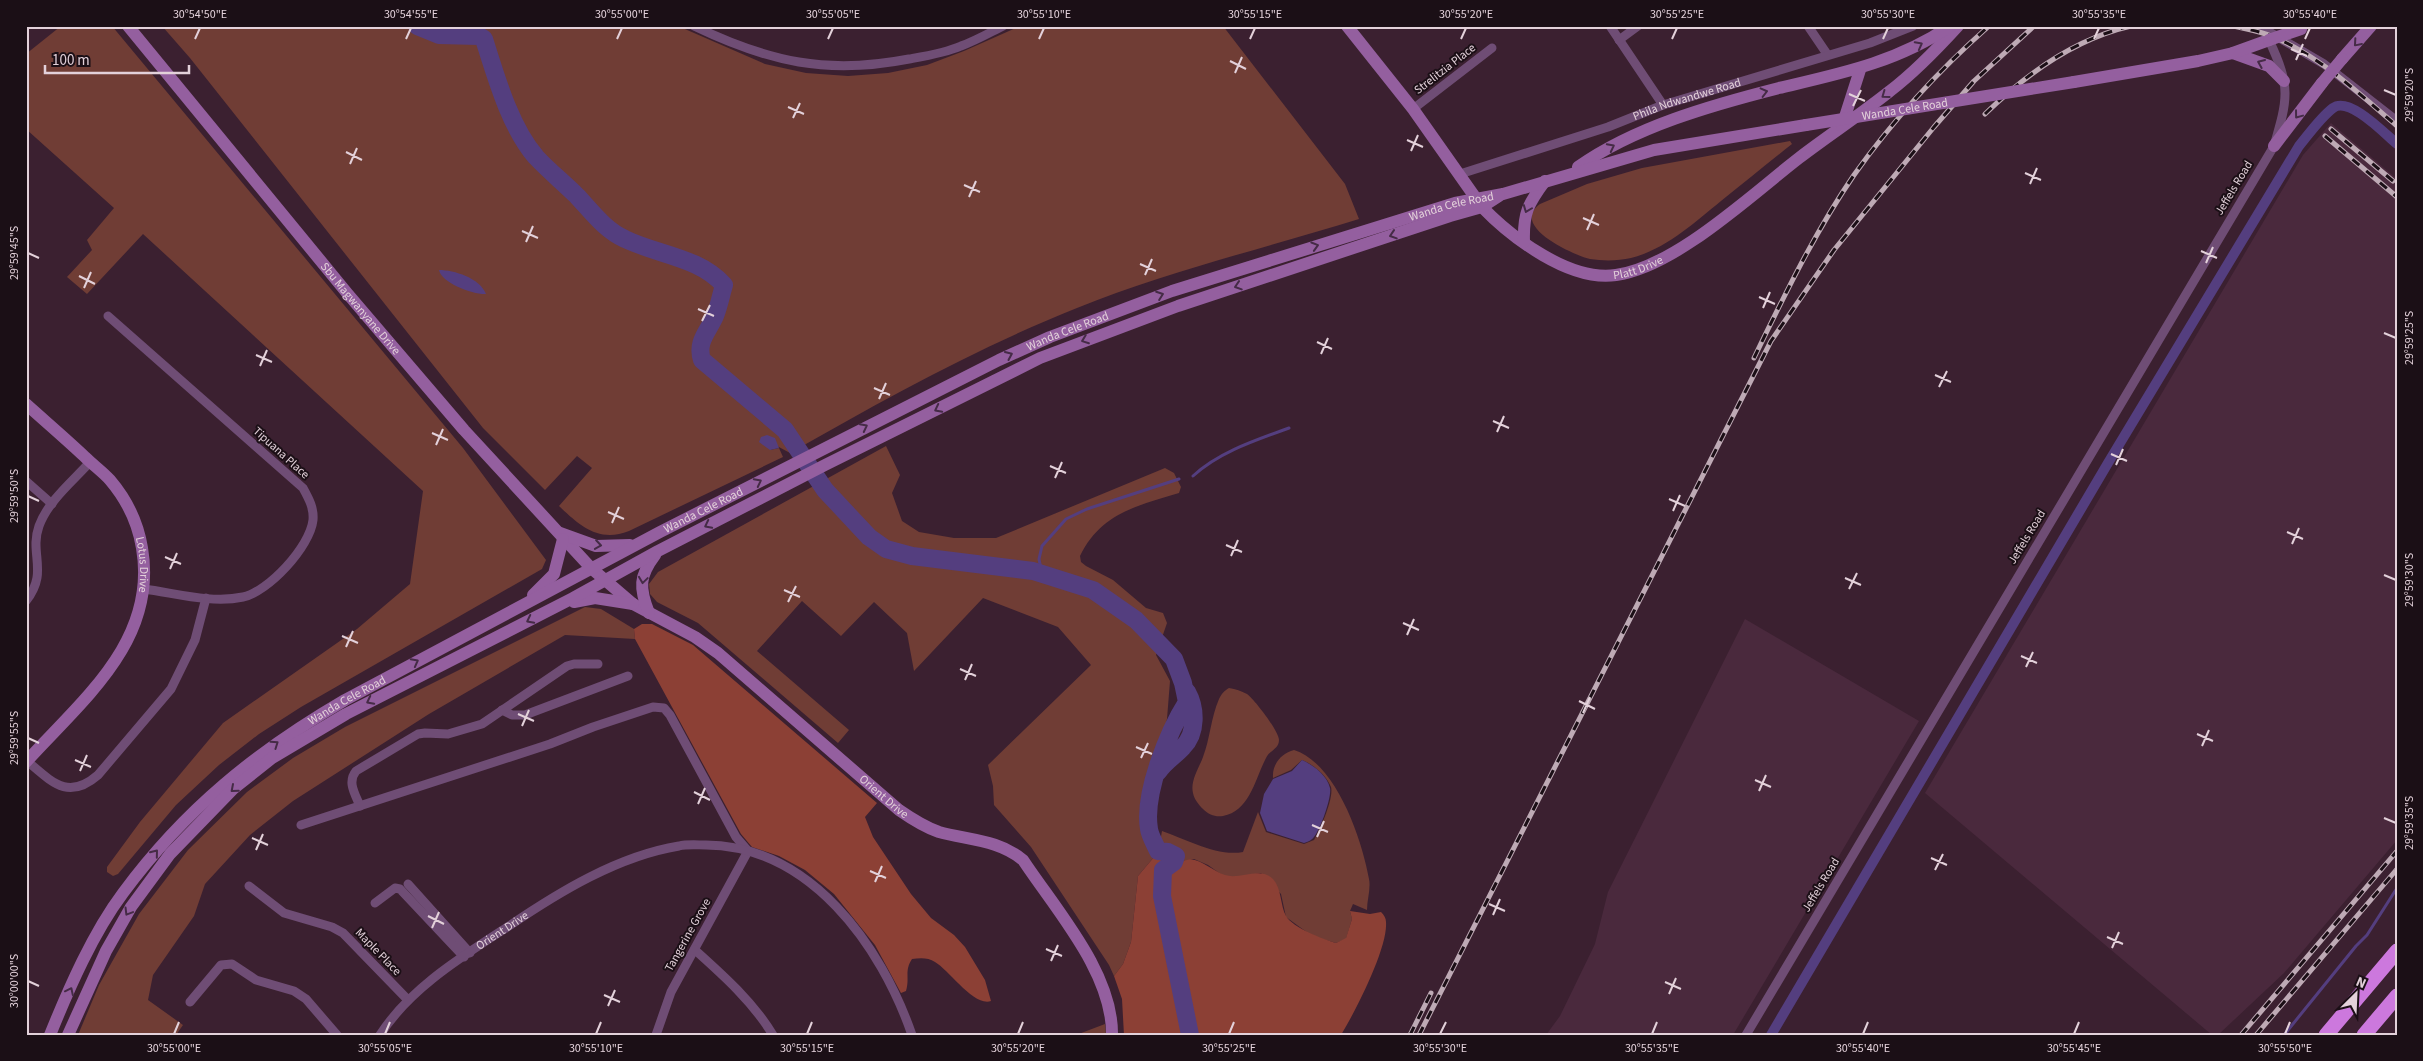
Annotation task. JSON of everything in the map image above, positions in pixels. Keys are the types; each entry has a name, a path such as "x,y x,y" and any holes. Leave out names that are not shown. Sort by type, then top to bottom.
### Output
{"highway":[{"path":"2326,1035 2397,951"},
{"path":"2364,1035 2397,996"}],"main road":[{"name":"Sbu Magwanyane Drive","path":"128,26 359,307 464,430 560,536 604,580"},
{"name":"Platt Drive","path":"1347,26 1413,109 1479,202 1494,219 1549,260 1580,272 1615,276 1646,267 1687,246 1842,126 1891,91 1932,54 1958,26"},
{"name":"Phila Ndwandwe Road","path":"1570,173 1611,146 1686,116 1742,98 1860,70 1912,49 1950,26"},
{"path":"2274,146 2322,83 2371,26"},
{"name":"Wanda Cele Road","path":"50,1035 97,936 122,894 172,833 218,788 257,756 297,728 394,673 591,568 999,360 1109,314 1259,263 1479,202 1570,173 1654,150 2198,61 2233,53 2303,28"},
{"path":"2233,53 2269,66 2284,81"},
{"path":"1842,126 1860,70"},
{"path":"1524,242 1524,216 1528,206 1545,181"},
{"name":"Wanda Cele Road","path":"68,1035 106,950 131,907 170,854 234,788 272,758 346,714 559,605 658,551 1007,373 1056,352 1178,306 1450,216 1479,202"},
{"name":"Lotus Drive","path":"26,404 109,479 130,510 140,534 144,562 144,589 139,615 131,637 118,658 26,762"},
{"path":"522,606 554,574 560,536 596,546 622,546 640,543"},
{"path":"649,613 643,599 642,578 645,568 658,551"},
{"name":"Orient Drive","path":"604,580 633,604 695,637 718,653 898,810 918,824 939,832 1010,850 1023,860 1087,956 1102,983 1112,1016 1112,1035"},
{"path":"559,605 595,598 633,604"}],"street":[{"path":"694,26 740,46 788,61 813,66 843,66 878,65 961,47 1003,26"},
{"path":"1610,26 1663,105"},
{"path":"1619,40 1638,26"},
{"path":"1808,26 1827,54"},
{"name":"Phila Ndwandwe Road","path":"1460,174 1608,127 1663,105 1827,54 1870,43 1913,26"},
{"path":"2259,26 2324,64 2397,121"},
{"name":"Jeffels Road","path":"1746,1035 2274,146 2286,103 2284,81 2276,56 2263,42"},
{"name":"Strelitzia Place","path":"1413,109 1492,48"},
{"name":"Tipuana Place","path":"108,316 303,488 313,512 312,527 299,550 276,578 258,592 244,597 229,599 206,598 144,589"},
{"path":"26,601 38,579 37,538 39,527 52,504 90,462"},
{"path":"26,481 52,504"},
{"path":"26,762 55,783 70,789 87,784 98,775 171,689 197,634 206,598"},
{"path":"360,806 352,786 353,775 356,771 418,734 456,732 482,724 566,666 598,664"},
{"path":"502,710 512,715 525,715 628,676"},
{"path":"301,825 550,744 645,710 659,707 670,714 736,837 748,850"},
{"name":"Orient Drive","path":"380,1035 408,1000 467,955 536,907 624,862 681,845 713,845 748,850 792,869 833,902 870,949 888,980 912,1035"},
{"name":"Tangerine Grove","path":"656,1035 671,992 748,850"},
{"path":"408,884 467,955"},
{"name":"Maple Place","path":"248,886 284,914 332,928 342,933 408,1000"},
{"path":"375,903 395,888 400,889 467,955"},
{"path":"695,950 727,979 764,1020 773,1035"},
{"path":"190,1002 221,965 232,964 256,980 294,991 300,995 337,1035"}],"shaded area":[{"path":"61,26 112,26 463,448 546,560 542,569 301,707 259,734 219,765 176,805 118,874 113,876 107,872 107,867 140,822 223,723 357,629 410,584 423,491 143,234 87,294 67,277 92,250 87,240 114,208 26,129 26,54"},
{"path":"162,26 678,26 765,64 806,73 848,76 888,73 927,65 1020,26 1223,26 1345,184 1359,219 1182,271 1077,308 967,357 895,394 790,453 777,446 770,450 779,448 783,457 629,531 608,535 599,534 582,526 559,506 592,468 577,456 545,490 483,428 190,58"},
{"path":"2331,123 2397,179 2397,840 2284,973 2218,1035 2212,1035 1925,793 2303,155"},
{"path":"1790,141 1792,144 1700,218 1668,242 1644,254 1621,260 1590,259 1559,246 1538,230 1532,221 1533,213 1540,204 1587,184 1642,168"},
{"path":"439,270 472,279 483,288 486,294 452,284 441,275"},
{"path":"767,435 775,438 779,448 770,450 759,442 761,437"},
{"path":"886,446 900,475 892,493 902,521 919,532 954,538 996,538 1165,468 1174,473 1181,487 1179,493 1135,507 1109,521 1098,530 1080,556 1081,562 1086,566 1113,580 1146,608 1163,613 1167,623 1156,655 1170,681 1167,719 1159,753 1140,804 1142,835 1154,857 1138,876 1131,942 1123,964 1114,976 1109,965 1031,847 994,805 993,786 988,765 1091,665 1058,627 983,598 914,671 907,633 874,602 841,636 802,601 757,651 849,730 838,743 698,623 657,602 650,594 649,584 658,572"},
{"path":"585,607 601,609 634,629 635,639 565,635 429,714 293,801 250,835 205,884 194,916 153,975 148,1000 183,1025 176,1035 78,1035 99,985 139,914 188,850 247,792 293,758 345,727"},
{"path":"1745,619 1919,721 1733,1035 1546,1035 1560,1016 1595,944 1608,892"},
{"path":"642,624 652,624 693,645 877,803 865,817 873,837 911,894 931,918 954,935 965,947 985,980 991,1001 977,999 941,966 932,960 924,958 912,959 908,967 906,991 901,993 875,945 834,894 805,870 779,856 752,847 741,834 635,639 634,629"},
{"path":"1229,688 1247,694 1260,708 1271,723 1278,736 1279,743 1266,758 1246,801 1232,813 1217,816 1208,813 1198,804 1192,788 1205,750 1216,706 1224,691"},
{"path":"1294,750 1309,758 1322,770 1334,786 1345,804 1365,863 1369,883 1367,910 1353,904 1350,911 1352,919 1346,939 1336,943 1312,936 1286,917 1281,894 1261,873 1233,878 1222,875 1208,865 1194,859 1180,863 1179,858 1184,854 1175,846 1164,846 1160,842 1162,831 1212,850 1233,853 1243,852 1258,812 1266,832 1304,844 1314,840 1329,806 1331,787 1319,771 1311,764 1302,760 1291,770 1273,778 1274,769 1281,757"},
{"path":"1302,760 1323,775 1330,788 1325,813 1319,828 1312,839 1304,843 1267,831 1260,813 1264,794 1273,779 1292,771"},
{"path":"1154,857 1177,867 1183,862 1195,860 1219,873 1231,876 1256,873 1268,875 1276,883 1286,916 1295,925 1336,943 1346,938 1352,919 1350,911 1370,914 1381,912 1386,922 1382,947 1362,996 1341,1035 1124,1035 1122,999 1114,976 1123,964 1131,942 1138,876"},
{"path":"1105,1024 1106,1035 1076,1035"}],"waterway":[{"path":"417,26 439,35 479,36 484,39 511,116 536,157 611,231 625,239 703,268 724,285 715,316 702,342 702,360 785,430 825,490 869,537 886,549 912,556 1033,571 1093,590 1136,620 1174,659 1183,683 1187,702 1165,746 1153,781 1148,815 1151,837 1158,851 1168,852 1176,856 1174,862 1163,870 1162,896 1190,1035"},
{"path":"474,26 474,32 479,36"},
{"path":"1771,1035 2108,463 2299,146 2324,116 2333,108 2340,106 2357,111 2397,144"},
{"path":"1193,476 1226,453 1289,428"},
{"path":"1042,574 1039,559 1042,546 1066,519 1087,509 1179,479"},
{"path":"1158,772 1183,747 1191,735 1194,720 1192,705 1187,692"},
{"path":"2284,1035 2367,935 2397,888"}],"railway":[{"path":"1754,358 1813,242 1854,175 1884,135 1917,97 1989,26"},
{"path":"1419,1035 1771,341 1834,250 1934,127 1974,81 2034,26"},
{"path":"1985,114 2017,85 2052,60 2090,40 2131,26"},
{"path":"2233,26 2266,34 2305,53 2353,88 2397,126"},
{"path":"2331,129 2393,181"},
{"path":"2325,136 2397,197"},
{"path":"2241,1035 2397,851"},
{"path":"2256,1035 2397,869"},
{"path":"1410,1035 1431,993"}]}
